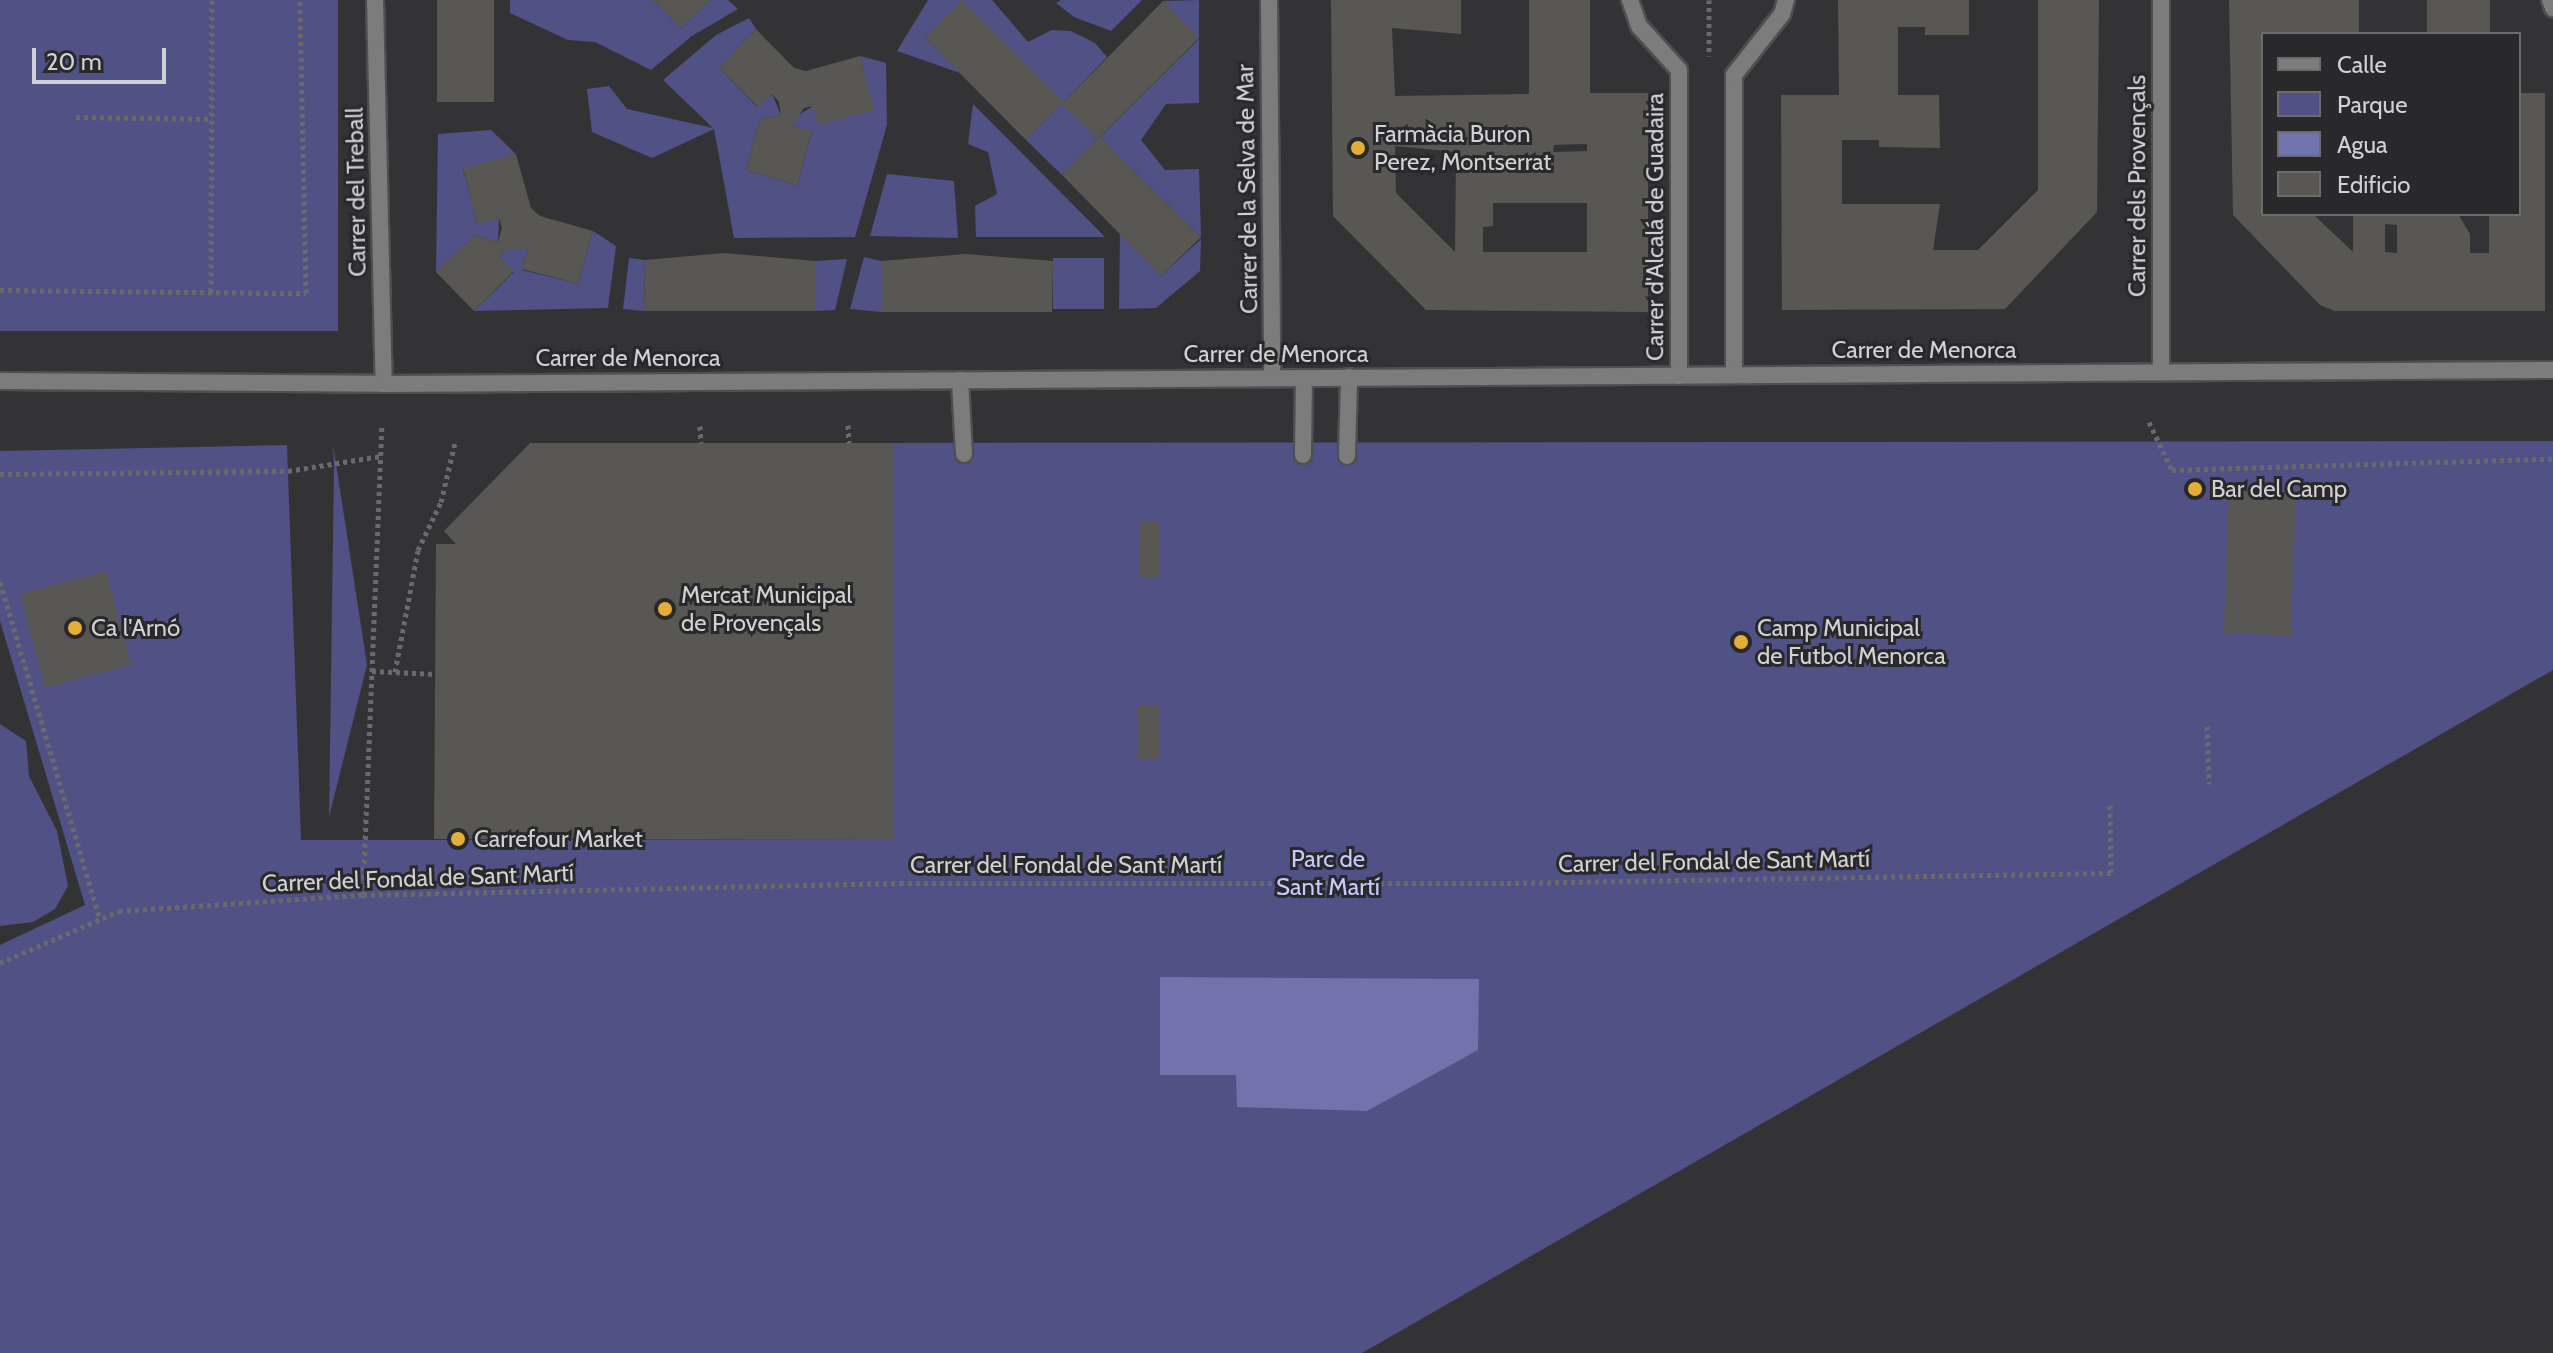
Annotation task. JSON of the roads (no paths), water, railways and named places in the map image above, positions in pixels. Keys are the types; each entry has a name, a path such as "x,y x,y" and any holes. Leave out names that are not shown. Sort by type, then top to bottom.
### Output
{"street":[{"name":"Carrer del Treball","path":"375,0 384,384"},
{"name":"Carrer de la Selva de Mar","path":"1269,0 1272,378"},
{"name":"Carrer d'Alcalá de Guadaira","path":"1630,0 1639,26 1679,70 1679,376"},
{"path":"1734,375 1734,75 1776,24 1786,0"},
{"name":"Carrer dels Provençals","path":"2161,0 2161,372"},
{"path":"2550,0 2553,8"},
{"name":"Carrer de Menorca","path":"0,381 384,384 2553,370"},
{"path":"1347,456 1349,377"},
{"path":"1303,455 1304,378"},
{"path":"960,380 964,454"}],"water":[{"path":"1160,977 1479,979 1478,1050 1367,1111 1237,1107 1236,1075 1160,1075"}],"place":[{"name":"Farmàcia Buron Perez, Montserrat","path":"1358,148"},
{"name":"Bar del Camp","path":"2195,489"},
{"name":"Mercat Municipal de Provençals","path":"665,609"},
{"name":"Ca l'Arnó","path":"75,628"},
{"name":"Camp Municipal de Futbol Menorca","path":"1741,642"},
{"name":"Carrefour Market","path":"458,839"}],"park label":[{"name":"Parc de Sant Martí","path":"1328,873"}]}
